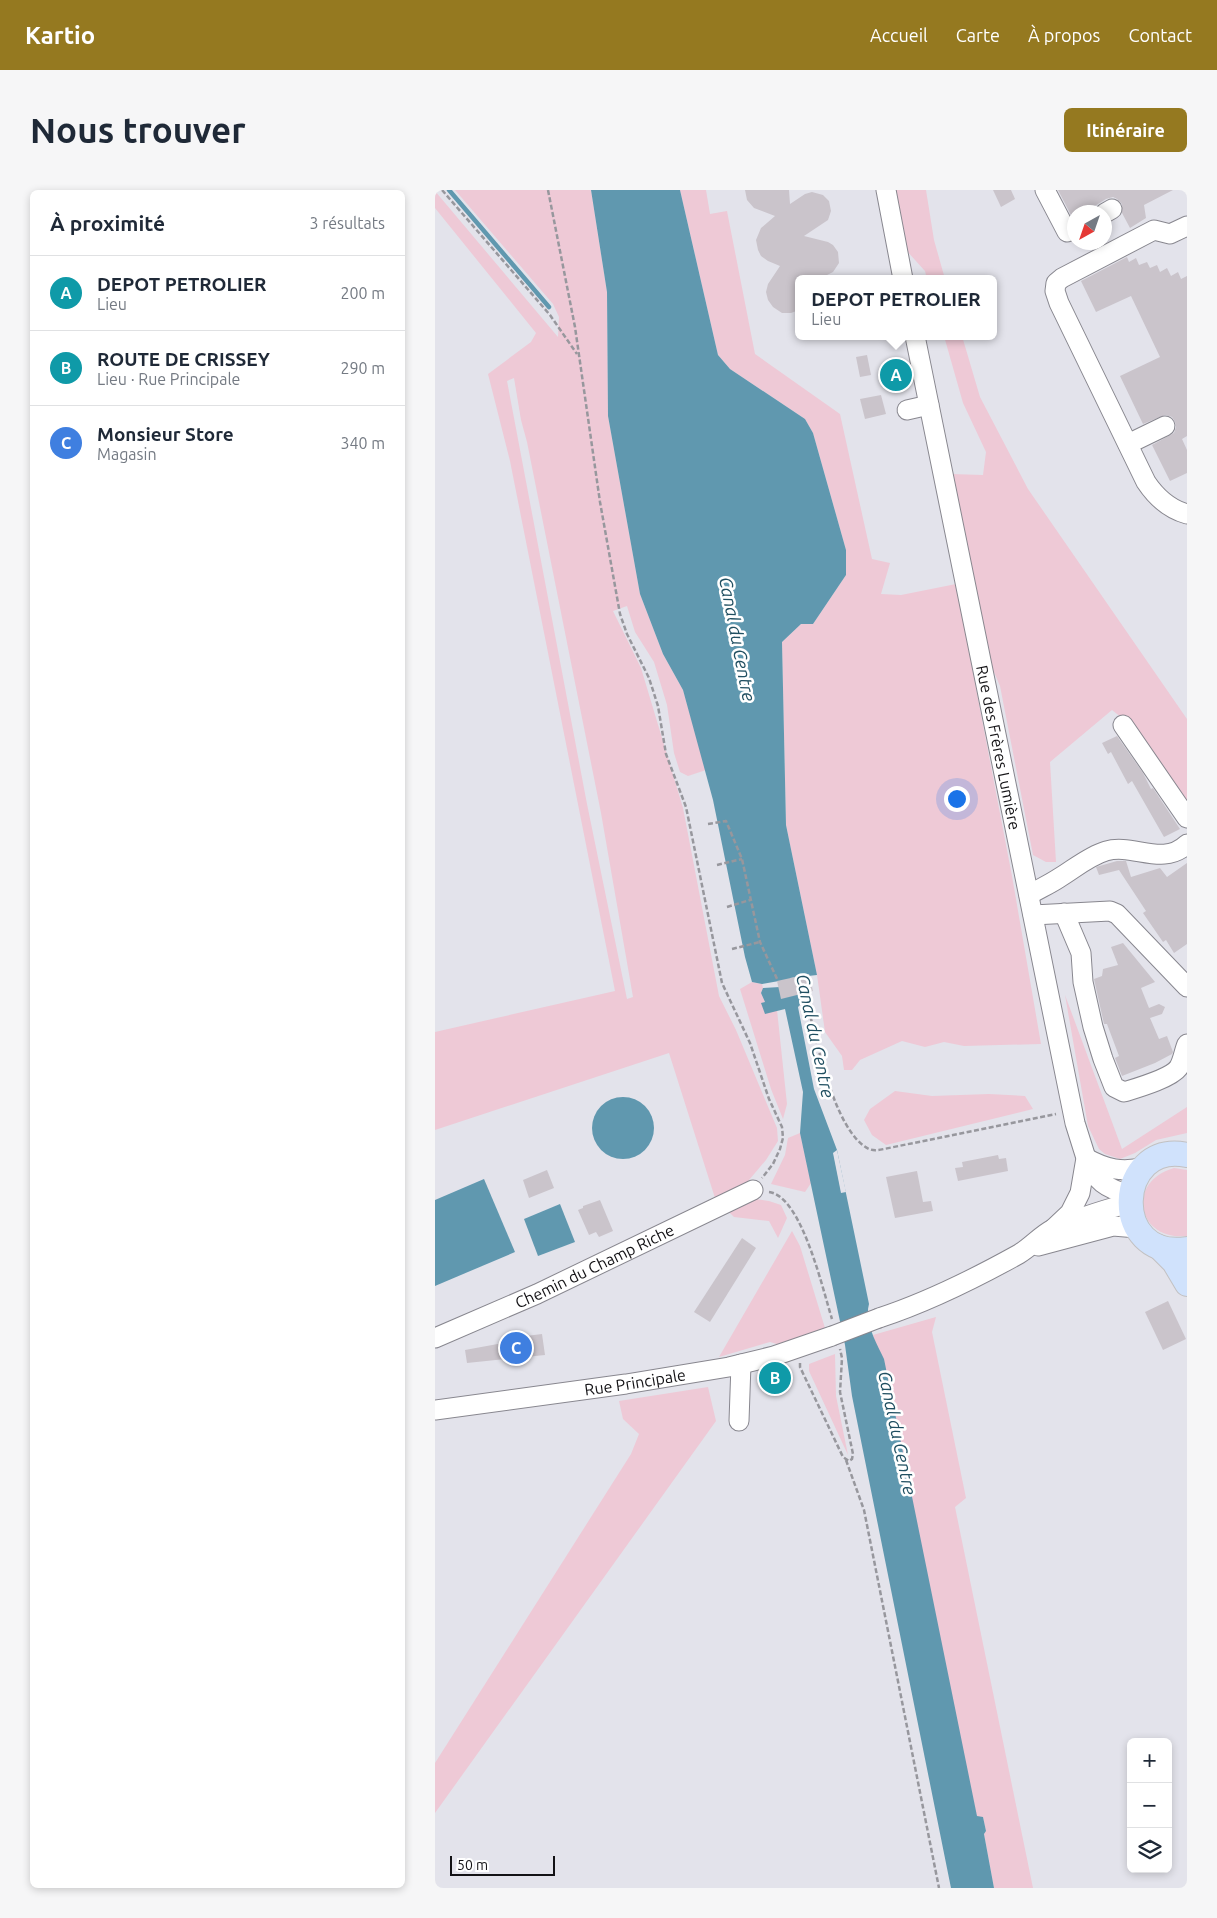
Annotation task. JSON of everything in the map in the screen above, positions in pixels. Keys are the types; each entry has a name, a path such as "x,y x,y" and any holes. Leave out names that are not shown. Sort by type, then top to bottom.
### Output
{"main road":[{"path":"1186,1154 1163,1156 1145,1167 1133,1185 1130,1199 1133,1220 1137,1228 1175,1262 1187,1284"},
{"path":"1159,1247 1176,1250 1187,1249"}],"street":[{"path":"886,190 902,275"},
{"path":"1045,190 1067,232"},
{"path":"1187,226 1170,234 1154,230 1073,271 1056,283 1055,291 1059,303 1146,482 1155,496 1169,506 1187,514"},
{"name":"Rue des Frères Lumière","path":"916,340 1077,1135 1092,1174 1112,1190 1130,1199"},
{"path":"907,410 929,405"},
{"path":"1128,444 1165,426"},
{"path":"1123,725 1187,818"},
{"path":"1029,895 1107,850 1157,855 1175,851 1187,844"},
{"path":"1033,915 1109,911 1117,914 1187,987"},
{"path":"1064,913 1081,953 1083,982 1093,1027 1114,1088 1124,1092 1173,1072 1179,1066 1187,1044"},
{"path":"1025,1250 1052,1230 1070,1213 1080,1193 1086,1158 1112,1170 1131,1170 1145,1167"},
{"name":"Chemin du Champ Riche","path":"435,1338 537,1294 753,1190"},
{"path":"1052,1230 1130,1199"},
{"path":"1025,1250 1113,1226 1137,1228"},
{"name":"Rue Principale","path":"435,1410 669,1377 774,1356 908,1308 946,1292 1025,1250"},
{"path":"739,1421 741,1364"}],"path":[{"path":"442,190 550,314 578,355"},
{"path":"548,190 575,327 600,502 620,614 627,634 649,678 658,706 666,754 686,807 722,983 750,1043 769,1099 782,1127 783,1138 780,1149 773,1164 753,1190"},
{"path":"708,824 726,820 742,859 760,942 778,981"},
{"path":"717,865 742,859"},
{"path":"727,907 750,900"},
{"path":"732,949 760,942"},
{"path":"807,1002 817,1044 833,1094 845,1123 861,1144 871,1150 884,1149 1072,1110"},
{"path":"846,1460 864,1510 939,1888"}],"shaded area":[{"path":"455,190 591,190 607,292 608,416 640,594 663,654 683,690 706,770 688,776 680,772 674,753 667,705 654,662 635,632 627,606 613,611 641,668 683,808 719,996 736,1030 777,1128 778,1141 766,1160 744,1186 715,1198 669,1053 435,1130 435,1032 615,991 510,461 488,374 531,342 536,333 435,208 435,191 558,337 559,317 553,304","holes":["514,378 601,813 633,997 627,999 587,804 507,381"]},
{"path":"680,190 706,190 710,214 727,211 755,354 840,414 872,559 890,563 881,594 901,595 956,584 1012,876 1041,1044 964,1046 944,1042 925,1047 902,1041 860,1060 852,1070 844,1070 842,1056 825,1032 817,975 786,825 782,642 801,624 813,624 846,575 846,550 813,433 805,419 730,369 718,355"},
{"path":"894,190 926,190 934,240 944,275 926,275 925,271 906,250"},
{"path":"945,340 963,340 980,397 1028,489 1187,719 1187,810 1122,718 1112,710 1050,762 1056,862 1046,862 1033,855 1000,686 988,658 951,474 983,475 986,452 963,403"},
{"path":"752,982 762,984 761,993 765,1002 762,1003 765,1013 777,1010 787,1104 783,1119 771,1089 740,989"},
{"path":"1065,995 1122,1149 1187,1107 1187,1133 1156,1140 1135,1153 1120,1159 1105,1154 1099,1149 1088,1126"},
{"path":"895,1091 932,1096 989,1094 1025,1096 1033,1109 886,1145 872,1135 864,1120 870,1109"},
{"path":"800,1133 811,1183 805,1192 771,1184 785,1155 788,1138"},
{"path":"1174,1168 1187,1170 1187,1236 1170,1235 1157,1229 1148,1220 1143,1209 1143,1197 1148,1185 1158,1175"},
{"path":"749,1198 781,1205 787,1218 778,1238 769,1221 734,1217 725,1208"},
{"path":"792,1231 800,1246 825,1328 784,1346 770,1342 719,1357"},
{"path":"936,1317 932,1332 966,1498 955,1507 1033,1888 994,1888 984,1834 986,1831 983,1817 977,1817 873,1335"},
{"path":"835,1354 836,1396 848,1455 809,1371 809,1364"},
{"path":"708,1387 716,1421 435,1813 435,1763 631,1454 639,1434 623,1419 619,1401"}],"water":[{"name":"Canal du Centre","path":"591,190 680,190 718,355 730,369 805,419 813,433 846,550 846,575 813,624 801,624 782,642 786,825 817,975 790,978 794,995 804,994 803,1002 798,1007 814,1089 837,1150 869,1304 869,1325 884,1359 977,1816 983,1817 986,1831 984,1834 994,1888 951,1888 852,1396 845,1345 800,1133 803,1092 785,1009 765,1014 761,1003 765,1002 761,993 763,988 780,987 779,981 762,984 752,982 745,957 713,800 683,690 663,654 640,594 608,416 607,292"},
{"path":"623,1097 640,1102 645,1106 649,1111 654,1128 649,1145 645,1150 640,1154 623,1159 606,1154 601,1150 597,1145 592,1128 597,1111 601,1106 606,1102"},
{"path":"484,1179 515,1252 435,1286 435,1200"},
{"path":"560,1204 575,1242 538,1256 524,1219"}],"pier":[{"path":"837,1150 846,1192 841,1193 833,1153"}],"building":[{"path":"745,190 789,190 790,204 805,194 812,192 823,195 829,201 831,211 828,220 804,236 833,245 838,252 839,263 833,272 827,275 795,275 795,312 782,313 773,307 768,300 766,292 768,284 780,266 761,256 756,240 761,228 775,216 754,208 747,200"},
{"path":"993,190 1011,190 1015,199 1001,207"},
{"path":"1058,190 1173,190 1144,205 1146,218 1130,228 1122,213 1122,204 1113,197 1096,205 1067,205 1067,207"},
{"path":"1127,257 1129,262 1136,258 1139,265 1147,262 1150,268 1157,265 1160,272 1167,268 1171,276 1178,272 1181,279 1187,276 1187,436 1182,439 1187,450 1187,473 1170,481 1152,445 1174,433 1175,422 1172,417 1165,415 1143,424 1120,376 1160,357 1131,296 1096,312 1081,281"},
{"path":"867,355 871,375 860,377 856,357"},
{"path":"881,395 886,414 865,419 860,399"},
{"path":"1117,736 1143,773 1151,789 1153,788 1180,829 1164,837 1132,781 1128,784 1111,752 1108,754 1102,743"},
{"path":"1117,861 1126,861 1131,877 1160,868 1167,877 1187,863 1187,944 1174,953 1166,940 1163,942 1143,913 1146,911 1119,870 1099,875 1096,867"},
{"path":"1123,943 1155,982 1141,988 1149,1008 1159,1004 1165,1007 1162,1014 1150,1018 1159,1039 1167,1036 1173,1052 1155,1063 1122,1076 1115,1058 1119,1056 1107,1024 1104,1024 1094,979 1102,976 1103,969 1118,965 1111,947"},
{"path":"809,974 813,991 781,999 777,981"},
{"path":"998,1155 999,1159 1006,1158 1008,1171 958,1181 955,1168 963,1167 962,1162"},
{"path":"547,1170 554,1188 529,1198 523,1180"},
{"path":"917,1171 923,1202 931,1201 933,1211 895,1218 886,1177"},
{"path":"600,1200 613,1231 599,1237 596,1232 589,1235 578,1210 583,1208 583,1206"},
{"path":"742,1238 756,1248 710,1322 694,1312"},
{"path":"1168,1301 1186,1339 1163,1350 1145,1312"},
{"path":"542,1334 545,1355 467,1363 465,1350 503,1343 503,1339"}],"waterway":[{"path":"449,190 549,307"}],"place":[{"name":"DEPOT PETROLIER","path":"896,375"},
{"name":"Monsieur Store","path":"516,1348"},
{"name":"ROUTE DE CRISSEY","path":"775,1378"}]}
